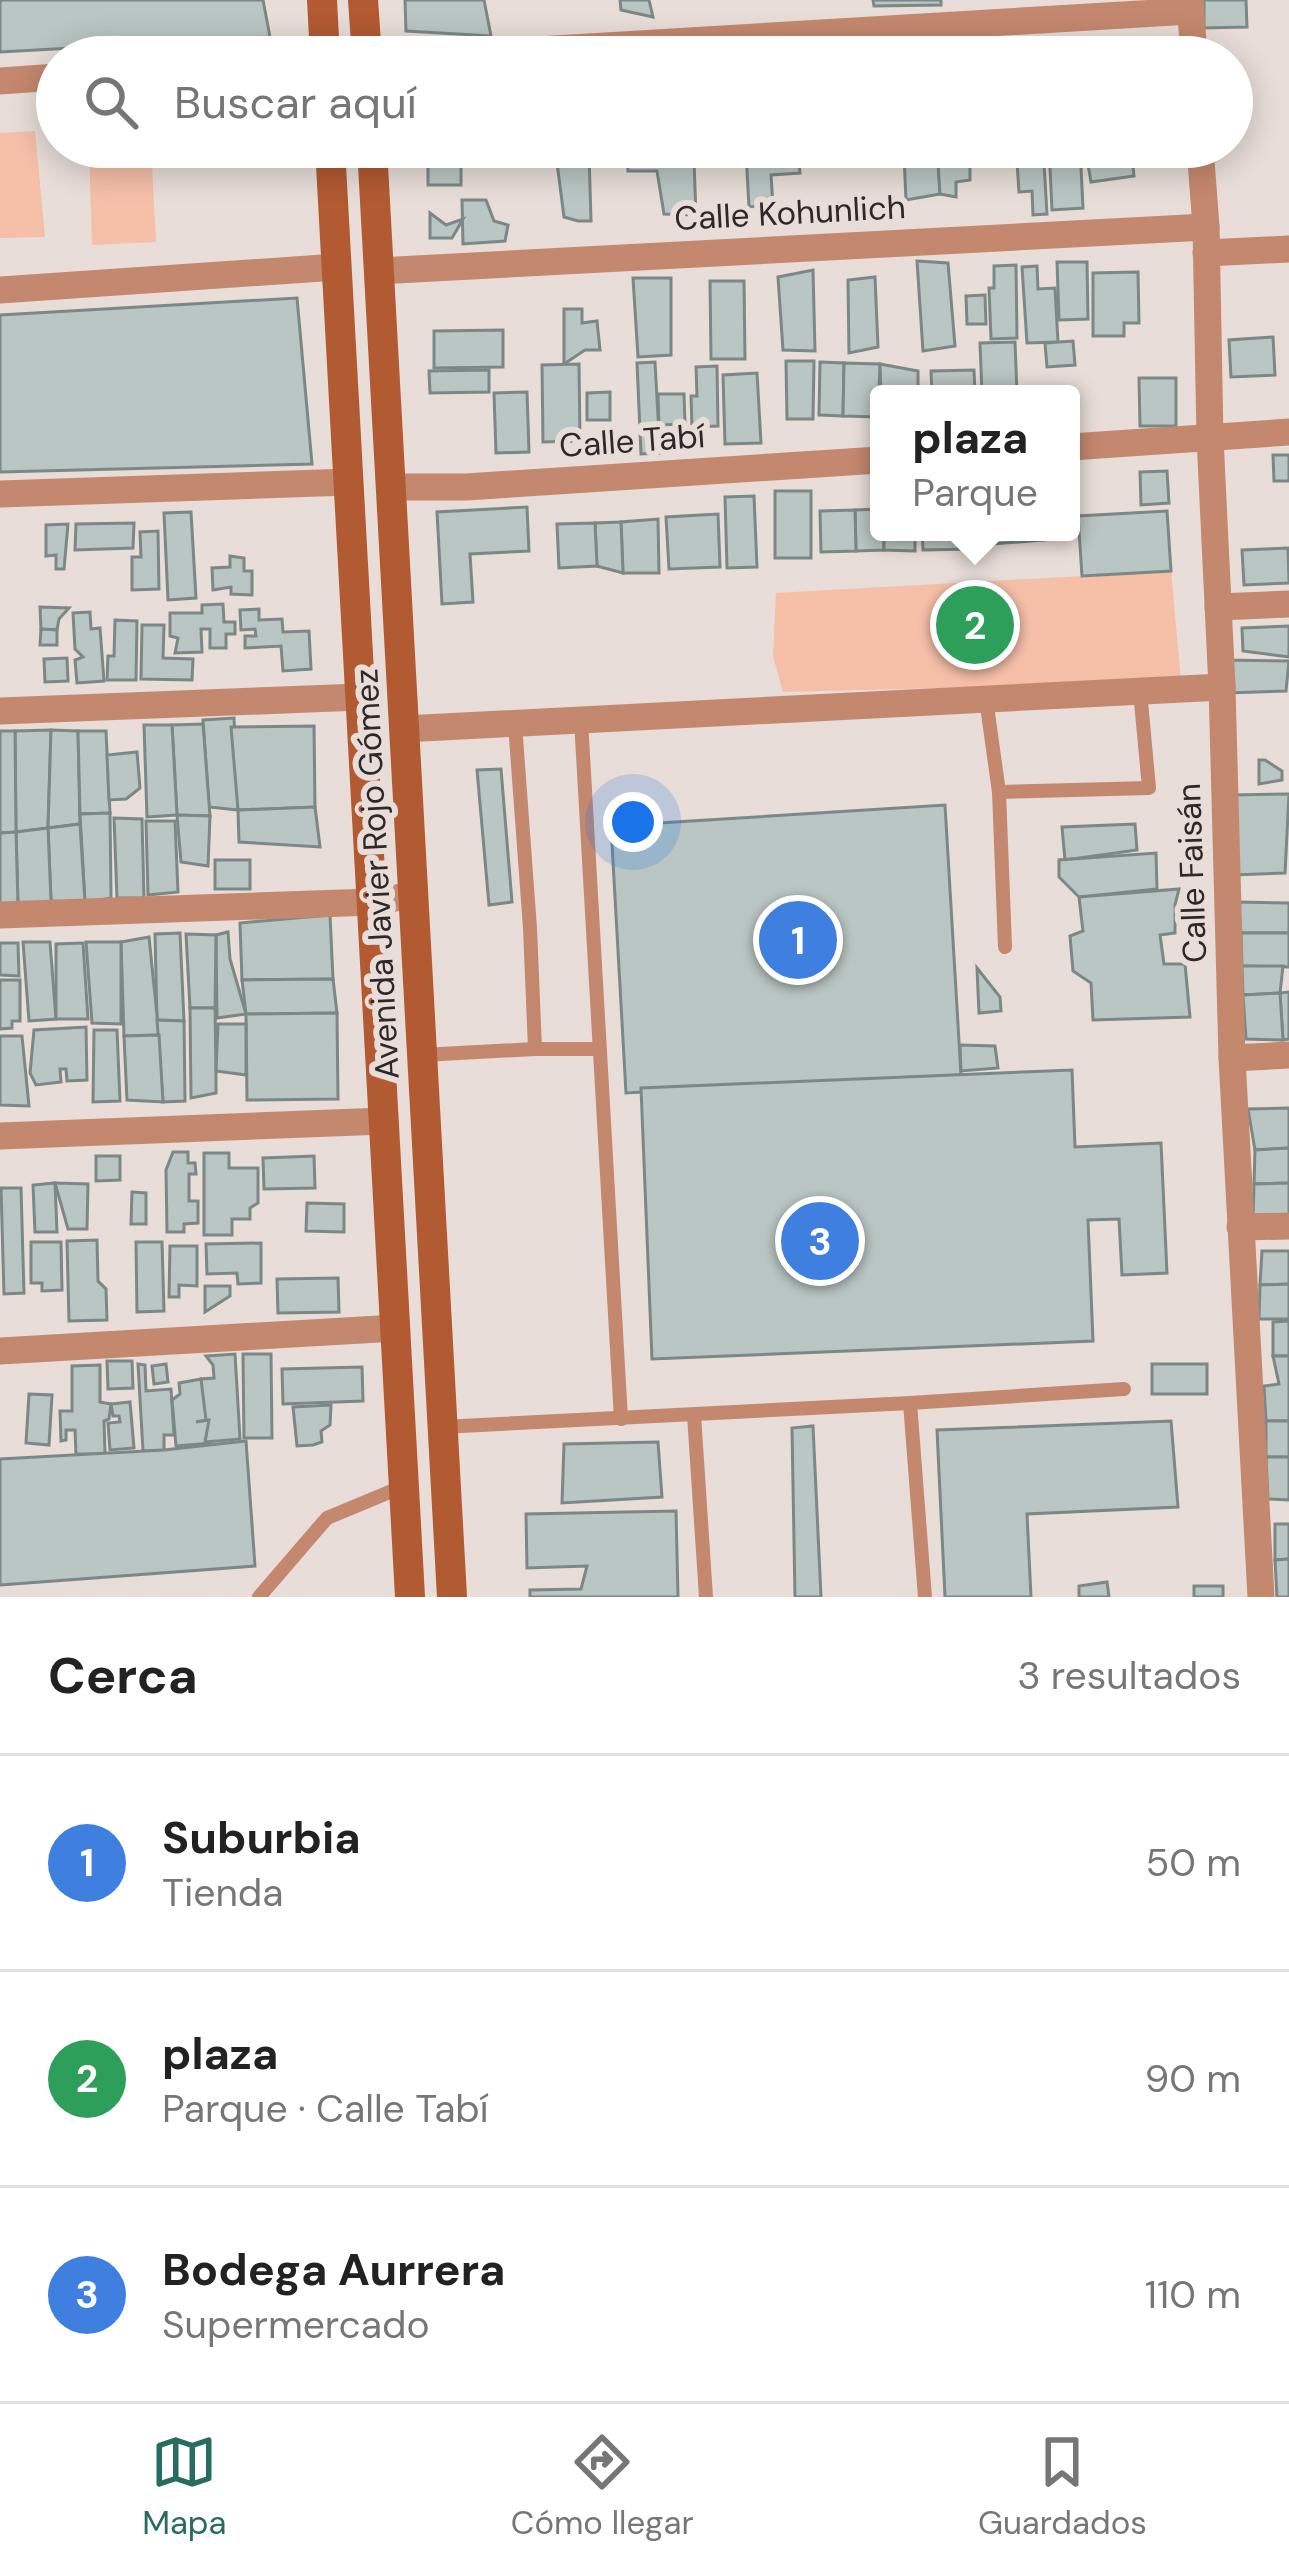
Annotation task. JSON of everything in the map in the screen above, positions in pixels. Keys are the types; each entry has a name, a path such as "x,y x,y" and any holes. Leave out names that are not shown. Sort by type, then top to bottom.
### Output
{"main road":[{"path":"322,0 324,36"},
{"path":"363,0 366,36"},
{"name":"Avenida Javier Rojo Gómez","path":"331,168 410,1597"},
{"name":"Avenida Javier Rojo Gómez","path":"373,168 452,1597"}],"street":[{"path":"737,36 1190,6 1192,36"},
{"path":"0,80 36,78"},
{"name":"Calle Faisán","path":"1201,168 1232,1058 1261,1597"},
{"name":"Calle Kohunlich","path":"378,271 1206,240 1289,249"},
{"path":"0,290 337,267"},
{"path":"1080,446 1289,432"},
{"name":"Calle Tabí","path":"391,487 466,487 870,461"},
{"path":"0,494 349,482"},
{"path":"1218,607 1289,604"},
{"path":"404,729 1222,687"},
{"path":"0,711 360,697"},
{"path":"0,915 372,902 413,895"},
{"path":"1232,1058 1289,1054"},
{"path":"0,1136 384,1121"},
{"path":"1240,1227 1289,1226"},
{"path":"0,1351 395,1328"}],"lane":[{"path":"999,792 1149,788 1140,692"},
{"path":"986,699 999,792 1005,946"},
{"path":"581,720 621,1418"},
{"path":"515,724 535,1049"},
{"path":"422,1055 598,1049"},
{"path":"442,1427 1124,1389"},
{"path":"910,1403 926,1597"},
{"path":"694,1415 706,1597"},
{"path":"260,1597 327,1518 404,1486"}],"shaded area":[{"path":"35,131 45,237 0,238 0,133"},
{"path":"90,168 152,168 156,242 92,245"},
{"path":"1171,571 1181,682 783,692 773,656 776,593"}],"building":[{"path":"0,0 263,0 270,36 36,36 36,50 0,52"},
{"path":"405,0 484,0 491,36 406,31"},
{"path":"620,0 649,0 653,17 621,10"},
{"path":"873,0 941,0 941,5 874,6"},
{"path":"1204,0 1246,0 1247,27 1204,28"},
{"path":"428,168 461,168 461,185 428,185"},
{"path":"558,168 589,168 591,221 564,217"},
{"path":"694,168 696,215 664,214 657,171 628,171"},
{"path":"747,168 800,168 800,173 771,175 773,205 749,207"},
{"path":"905,168 938,168 940,194 906,200"},
{"path":"938,168 970,168 970,180 956,182 956,197 940,194"},
{"path":"1017,168 1044,168 1047,214 1033,215 1032,191 1019,192"},
{"path":"1050,168 1081,168 1083,208 1052,210"},
{"path":"1089,168 1133,168 1134,176 1091,182"},
{"path":"462,200 486,200 494,221 508,225 505,241 463,244"},
{"path":"430,213 446,225 463,219 452,238 430,238"},
{"path":"917,261 948,263 955,346 923,351"},
{"path":"1057,262 1087,262 1088,319 1059,320"},
{"path":"1016,265 1017,338 991,339 989,288 994,288 994,266"},
{"path":"1037,266 1038,289 1055,288 1058,342 1027,343 1022,267"},
{"path":"813,270 815,351 783,350 778,277"},
{"path":"1138,272 1139,323 1124,323 1124,336 1093,336 1093,273"},
{"path":"875,277 878,347 849,353 848,280"},
{"path":"633,278 671,278 671,355 638,357"},
{"path":"710,281 744,281 745,359 711,359"},
{"path":"985,295 986,324 967,324 966,296"},
{"path":"297,298 312,464 0,472 0,315"},
{"path":"564,309 582,309 582,323 597,321 600,350 585,350 564,364"},
{"path":"503,330 503,367 434,368 434,331"},
{"path":"1273,337 1275,375 1231,377 1229,340"},
{"path":"1073,341 1075,365 1047,367 1045,343"},
{"path":"1015,342 1017,385 982,385 980,343"},
{"path":"786,361 814,361 813,419 787,419"},
{"path":"655,362 660,453 641,454 637,363"},
{"path":"820,362 844,363 843,416 819,415"},
{"path":"844,363 880,364 879,385 870,385 870,417 843,416"},
{"path":"579,364 580,441 543,442 542,365"},
{"path":"880,364 918,371 918,385 881,385"},
{"path":"717,366 718,426 692,427 696,367"},
{"path":"489,370 489,392 430,393 429,371"},
{"path":"974,370 975,385 932,385 931,371"},
{"path":"757,373 761,443 725,444 723,375"},
{"path":"1139,378 1176,378 1176,426 1140,426"},
{"path":"527,392 529,452 496,453 494,393"},
{"path":"610,392 610,420 587,420 587,393"},
{"path":"658,394 684,394 685,424 659,425"},
{"path":"1273,455 1289,455 1289,481 1274,481"},
{"path":"1167,471 1169,503 1141,505 1140,472"},
{"path":"775,491 811,491 811,558 775,558"},
{"path":"754,496 757,567 727,568 725,497"},
{"path":"527,507 529,551 470,554 473,602 442,604 437,512"},
{"path":"870,509 870,541 884,541 884,550 856,551 855,510"},
{"path":"855,510 856,551 821,552 820,511"},
{"path":"1167,511 1171,571 1082,576 1080,516"},
{"path":"191,512 196,598 168,600 164,513"},
{"path":"718,514 720,567 669,569 666,517"},
{"path":"658,519 659,573 623,573 621,522"},
{"path":"621,522 623,573 597,566 595,523"},
{"path":"134,523 133,548 75,550 76,524"},
{"path":"595,523 597,566 559,568 557,524"},
{"path":"68,524 64,569 56,569 56,555 46,556 46,525"},
{"path":"158,531 159,589 132,590 132,557 141,557 140,532"},
{"path":"884,541 915,541 915,551 884,550"},
{"path":"922,541 971,541 971,549 923,550"},
{"path":"980,541 1032,541 980,545"},
{"path":"1288,548 1289,583 1244,585 1242,550"},
{"path":"230,556 244,558 244,571 252,571 252,595 231,594 231,587 213,590 212,568 230,567"},
{"path":"223,604 224,622 235,622 235,634 226,634 226,648 210,648 210,629 201,629 202,652 175,653 178,638 170,636 170,613 202,613 202,605"},
{"path":"40,607 69,608 57,630 41,629"},
{"path":"259,609 259,620 282,619 283,632 309,631 311,669 283,671 281,646 245,648 245,636 256,636 255,629 241,630 240,610"},
{"path":"90,612 91,629 100,628 104,681 77,683 75,660 83,657 75,649 73,613"},
{"path":"115,620 137,621 136,680 107,680 108,656 114,656"},
{"path":"142,625 164,625 163,658 193,659 192,680 141,679"},
{"path":"1289,626 1289,657 1243,651 1242,628"},
{"path":"41,629 57,630 57,645 40,645"},
{"path":"67,658 68,681 45,682 44,659"},
{"path":"1223,660 1289,661 1286,691 1226,693"},
{"path":"234,718 238,810 209,807 203,720"},
{"path":"203,724 210,816 177,815 172,725"},
{"path":"144,725 172,725 177,815 147,817"},
{"path":"314,726 315,807 238,810 231,727"},
{"path":"51,730 48,828 16,832 15,731"},
{"path":"51,730 78,731 80,824 48,828"},
{"path":"0,731 15,731 16,832 0,833"},
{"path":"78,731 106,731 110,813 80,814"},
{"path":"137,752 140,788 126,799 109,800 107,755"},
{"path":"1259,760 1282,771 1282,780 1259,784"},
{"path":"501,769 512,902 489,905 477,770"},
{"path":"1289,794 1285,873 1233,875 1231,795"},
{"path":"945,805 961,1075 626,1093 611,826"},
{"path":"315,807 320,847 239,842 238,810"},
{"path":"110,813 111,898 85,903 80,814"},
{"path":"177,815 210,816 208,866 181,862"},
{"path":"114,818 142,819 144,898 117,898"},
{"path":"146,821 175,821 178,892 148,895"},
{"path":"80,824 85,903 51,901 48,828"},
{"path":"1135,824 1137,850 1065,860 1062,827"},
{"path":"48,828 51,901 18,905 16,832"},
{"path":"16,832 18,905 0,904 0,833"},
{"path":"1156,853 1157,889 1079,897 1059,877 1059,860"},
{"path":"215,860 250,860 250,889 215,889"},
{"path":"1179,889 1175,933 1160,935 1164,964 1185,964 1190,1017 1093,1020 1091,983 1073,971 1070,936 1083,931 1079,897"},
{"path":"1238,902 1289,903 1289,933 1241,933"},
{"path":"330,915 333,979 242,980 240,923"},
{"path":"228,932 230,959 246,1014 217,1018 216,935"},
{"path":"180,933 184,1021 157,1020 155,934"},
{"path":"1241,933 1289,933 1289,967 1242,966"},
{"path":"186,934 216,935 215,1008 190,1008"},
{"path":"149,937 159,1035 124,1036 121,942"},
{"path":"23,942 50,942 56,1019 29,1021"},
{"path":"86,942 121,942 121,1024 92,1023"},
{"path":"0,943 18,943 19,976 0,975"},
{"path":"83,943 88,1019 56,1019 56,944"},
{"path":"1242,966 1283,966 1280,993 1243,995"},
{"path":"977,968 1000,997 1001,1011 979,1013"},
{"path":"333,979 337,1013 246,1014 242,980"},
{"path":"0,980 20,980 20,1021 12,1021 12,1028 0,1029"},
{"path":"1289,992 1289,1039 1283,1040 1280,993"},
{"path":"1280,993 1283,1040 1246,1039 1243,995"},
{"path":"190,1008 215,1008 216,1071 216,1093 191,1098"},
{"path":"337,1013 338,1099 247,1100 246,1014"},
{"path":"157,1020 184,1021 185,1101 163,1102"},
{"path":"218,1024 246,1024 246,1075 216,1071"},
{"path":"86,1027 87,1080 67,1081 66,1069 60,1069 61,1082 36,1085 30,1073 34,1030"},
{"path":"94,1030 117,1030 120,1101 93,1102"},
{"path":"159,1035 163,1102 127,1100 124,1036"},
{"path":"0,1036 22,1036 29,1106 0,1105"},
{"path":"960,1045 995,1046 998,1068 961,1071"},
{"path":"1072,1070 1075,1147 1161,1143 1167,1273 1122,1275 1119,1219 1088,1220 1093,1341 652,1359 641,1088"},
{"path":"1289,1108 1289,1148 1255,1150 1248,1109"},
{"path":"1289,1148 1289,1183 1254,1184 1255,1150"},
{"path":"173,1152 188,1152 188,1163 195,1163 196,1174 189,1174 189,1201 198,1201 198,1223 184,1224 184,1232 167,1232 166,1170"},
{"path":"204,1153 229,1153 229,1168 258,1168 258,1203 250,1208 250,1219 232,1219 232,1235 204,1235"},
{"path":"96,1156 120,1156 120,1180 96,1181"},
{"path":"314,1156 315,1188 264,1189 263,1158"},
{"path":"55,1183 57,1232 35,1232 33,1185"},
{"path":"55,1183 88,1184 87,1229 68,1229"},
{"path":"1289,1183 1289,1221 1253,1219 1254,1184"},
{"path":"1,1188 21,1188 24,1293 4,1294"},
{"path":"132,1192 146,1193 146,1224 131,1224"},
{"path":"307,1203 344,1204 344,1232 306,1231"},
{"path":"97,1240 98,1281 106,1289 107,1320 69,1321 67,1241"},
{"path":"31,1242 61,1242 62,1290 42,1291 42,1283 31,1283"},
{"path":"136,1242 162,1242 164,1311 137,1312"},
{"path":"261,1243 261,1283 238,1284 237,1273 207,1274 206,1244"},
{"path":"170,1246 197,1246 197,1286 179,1285 179,1297 169,1297"},
{"path":"1262,1251 1289,1251 1289,1284 1260,1285"},
{"path":"338,1278 339,1312 278,1313 277,1279"},
{"path":"1289,1284 1289,1319 1259,1319 1260,1285"},
{"path":"205,1286 230,1286 230,1296 205,1312"},
{"path":"1289,1321 1289,1356 1273,1356 1273,1322"},
{"path":"235,1354 240,1439 205,1442 201,1379 214,1378 206,1356"},
{"path":"243,1354 271,1354 272,1438 244,1438"},
{"path":"1273,1356 1289,1356 1289,1421 1266,1421 1264,1386 1279,1384"},
{"path":"107,1361 132,1361 133,1388 108,1389"},
{"path":"138,1364 145,1365 146,1391 171,1389 174,1435 164,1435 164,1450 143,1451"},
{"path":"166,1364 168,1382 154,1384 152,1366"},
{"path":"1152,1364 1207,1364 1207,1394 1152,1394"},
{"path":"100,1365 100,1402 111,1404 109,1419 104,1421 105,1454 76,1454 75,1430 66,1430 66,1440 61,1441 60,1411 72,1411 72,1366"},
{"path":"362,1367 363,1401 283,1404 282,1369"},
{"path":"201,1379 206,1420 196,1422 209,1420 205,1442 211,1443 176,1446 172,1400 180,1394 179,1383"},
{"path":"29,1394 52,1395 49,1445 26,1443"},
{"path":"130,1402 134,1448 110,1450 108,1423 120,1422 111,1404"},
{"path":"331,1405 330,1425 321,1431 322,1442 297,1446 293,1407"},
{"path":"1171,1421 1178,1507 1027,1514 1031,1597 945,1597 937,1430"},
{"path":"1266,1421 1289,1421 1289,1457 1266,1457"},
{"path":"813,1426 821,1597 795,1597 792,1428"},
{"path":"246,1441 255,1566 0,1585 0,1459"},
{"path":"658,1442 662,1497 562,1503 564,1444"},
{"path":"1266,1457 1289,1457 1289,1500 1268,1499"},
{"path":"676,1511 678,1597 530,1597 530,1590 581,1589 587,1566 527,1568 526,1514"},
{"path":"1275,1524 1289,1524 1289,1559 1275,1560"},
{"path":"1289,1559 1289,1597 1277,1597 1275,1560"},
{"path":"1107,1582 1109,1597 1079,1597 1079,1586"},
{"path":"1194,1586 1223,1586 1223,1597 1194,1597"}],"place":[{"name":"plaza","path":"975,625"},
{"name":"Suburbia","path":"798,940"},
{"name":"Bodega Aurrera","path":"820,1241"}]}
